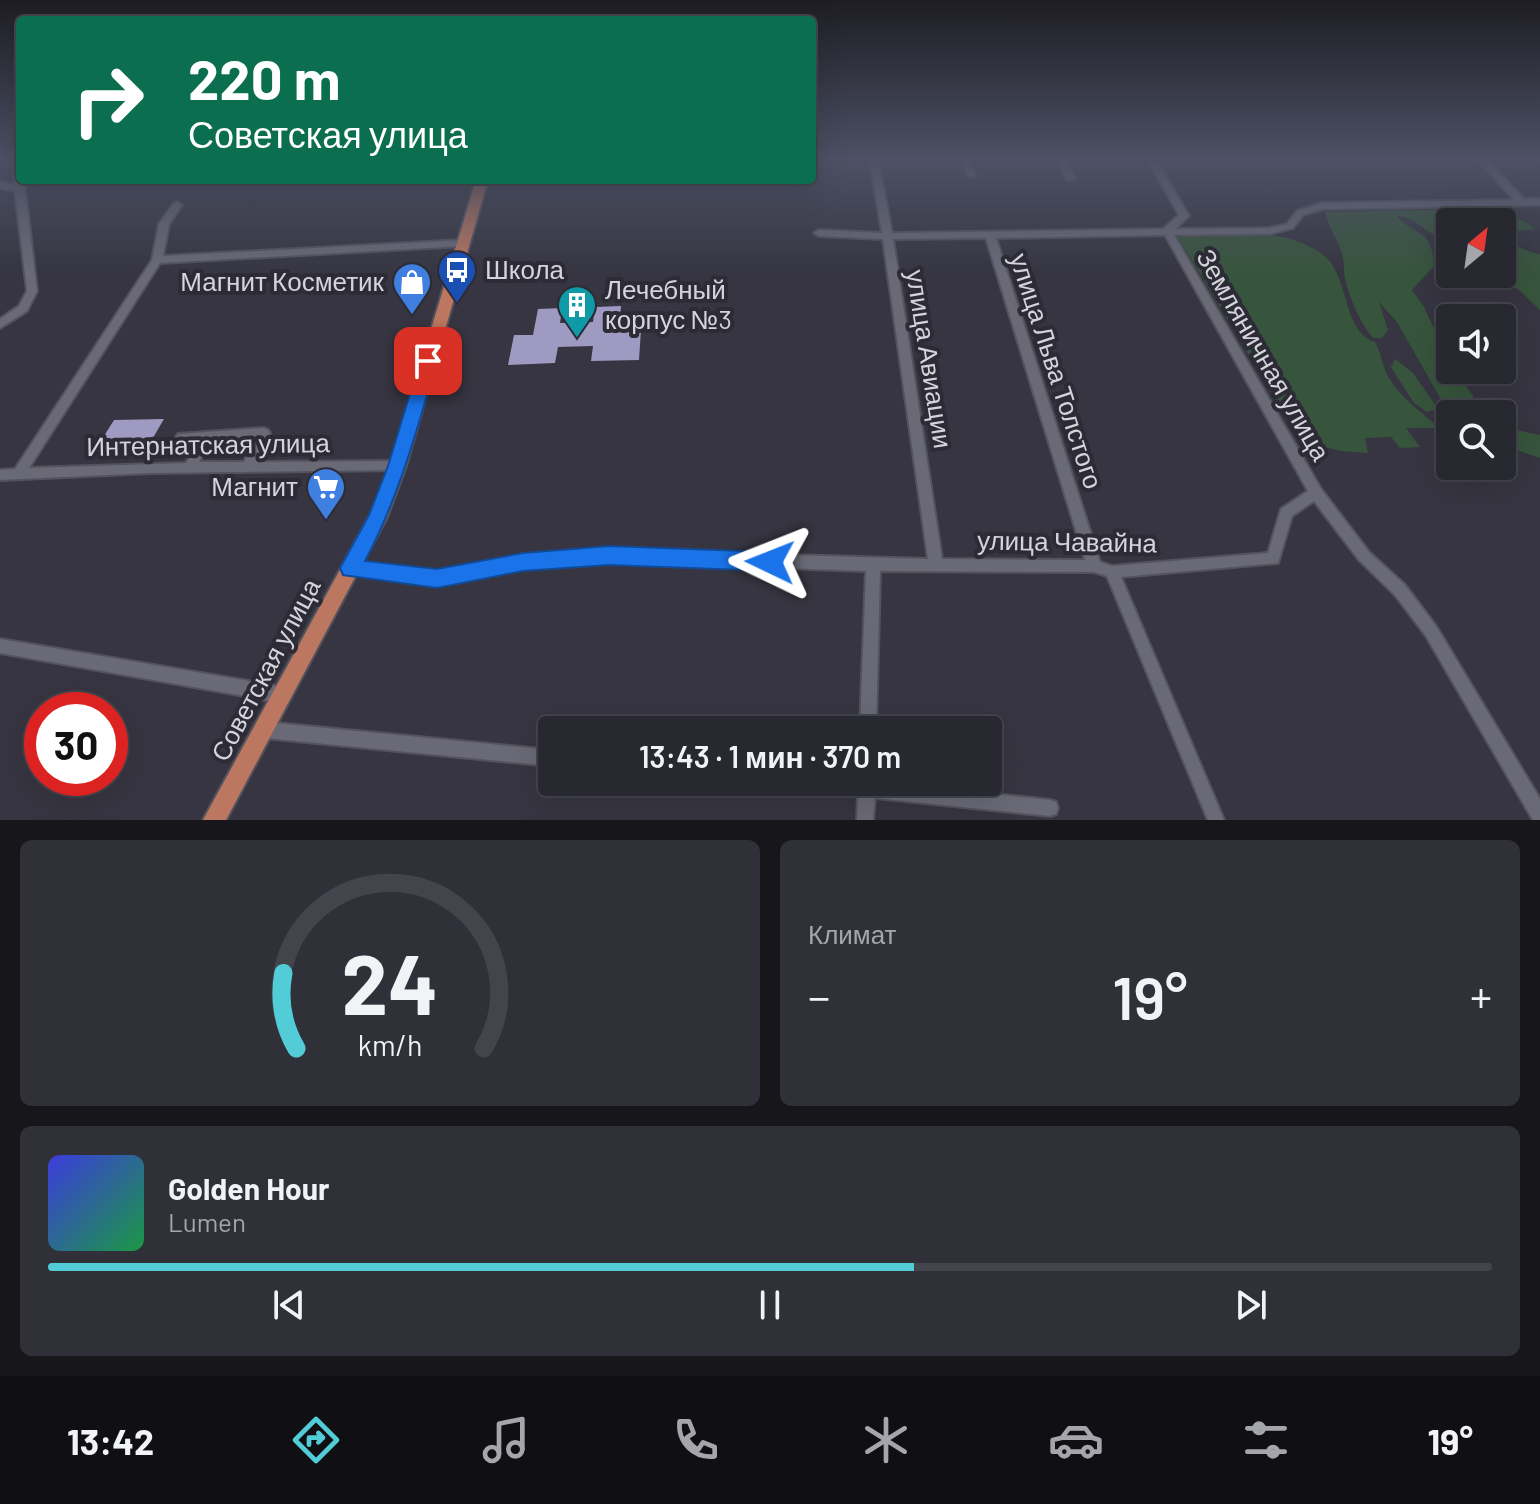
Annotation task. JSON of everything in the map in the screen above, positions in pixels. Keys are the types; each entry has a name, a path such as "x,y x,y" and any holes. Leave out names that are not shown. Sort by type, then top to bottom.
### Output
{"main road":[{"name":"Советская улица","path":"214,820 378,517 398,466 476,198"}],"street":[{"path":"0,324 23,308 32,291 20,198"},
{"name":"улица Авиации","path":"881,198 936,565"},
{"name":"Земляничная улица","path":"1174,198 1184,216 1167,231 1316,493 1364,556 1395,584 1431,631 1540,815"},
{"path":"1518,198 1521,202"},
{"path":"819,233 888,236 1269,231 1290,226 1300,213 1322,206 1540,202"},
{"name":"Интернатская улица","path":"19,473 157,260 164,224 177,205"},
{"name":"улица Льва Толстого","path":"990,235 1094,566"},
{"path":"157,260 463,243"},
{"path":"182,437 264,433 248,467"},
{"path":"190,467 207,436"},
{"name":"Интернатская улица","path":"0,475 190,467 398,466"},
{"name":"улица Чавайна","path":"350,568 437,579 523,562 609,556 873,565 1094,566 1112,572 1273,559 1286,513 1316,493"},
{"path":"868,716 873,565"},
{"path":"1112,572 1216,820"},
{"path":"0,646 284,695"},
{"path":"265,730 538,757"},
{"path":"865,820 866,796"},
{"path":"954,796 1050,808"}],"green space":[{"path":"1436,210 1436,236 1408,218 1396,215 1426,238 1433,253 1434,266 1412,290 1436,333 1436,384 1465,384 1473,400 1441,400 1397,322 1379,302 1388,330 1382,338 1373,338 1350,295 1342,252 1325,212"},
{"path":"1516,218 1527,223 1534,229 1516,231"},
{"path":"1176,234 1271,235 1306,245 1322,254 1337,274 1356,326 1364,336 1375,342 1394,386 1436,425 1436,428 1406,428 1420,447 1400,448 1391,437 1365,438 1368,453 1340,451 1300,440"},
{"path":"1516,245 1540,254 1540,310 1515,288"},
{"path":"1395,359 1413,373 1436,410 1427,412 1414,403 1391,367"},
{"path":"1516,430 1540,435 1540,458 1516,450"}],"building":[{"name":"Лечебный корпус №3","path":"621,306 619,331 641,330 639,360 591,361 593,346 558,347 555,363 508,365 514,335 533,335 538,309 562,308 560,323 593,322 595,307"},
{"path":"164,419 150,443 99,444 114,420"}],"place":[{"name":"Школа","path":"457,304"},
{"name":"Магнит Косметик","path":"412,316"},
{"name":"Лечебный корпус №3","path":"577,339"},
{"name":"Магнит","path":"326,521"}],"route":[{"path":"428,361 398,466 378,517 350,568 437,579 523,562 609,556 770,562"}]}
